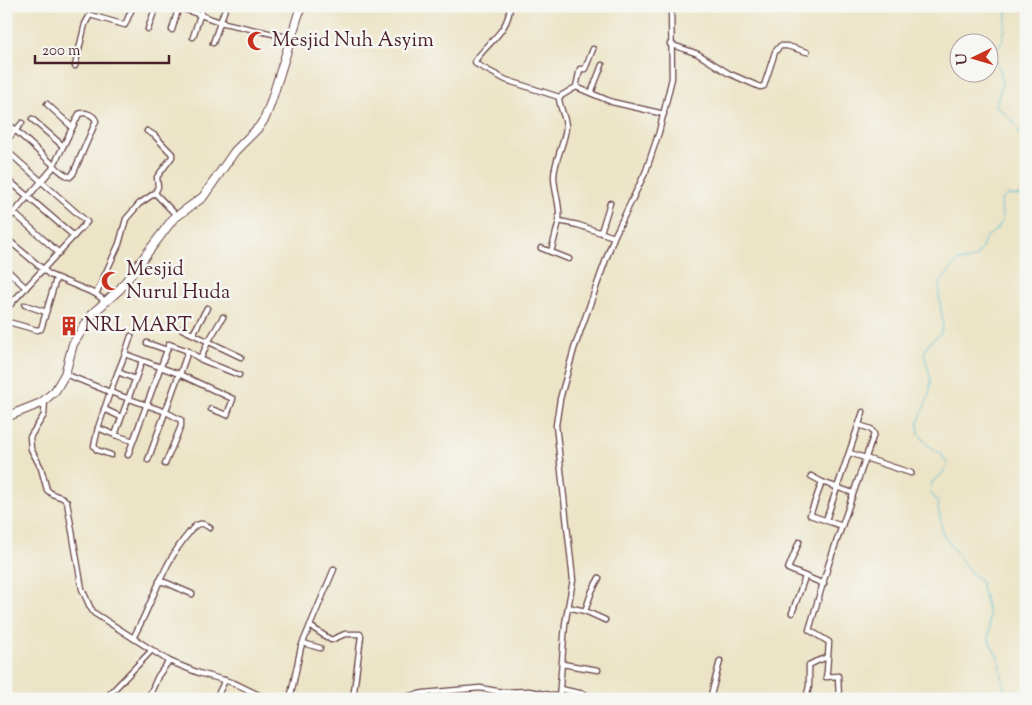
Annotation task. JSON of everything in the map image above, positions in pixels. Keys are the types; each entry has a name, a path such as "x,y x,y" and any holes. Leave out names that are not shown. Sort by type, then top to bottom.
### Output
{"main road":[{"path":"6,417 30,408 45,400 55,391 65,374 77,338 94,313 120,289 176,215 202,197 235,151 259,127 265,118 302,6"}],"street":[{"path":"75,66 85,24 90,15 126,25 132,6"},
{"path":"148,29 156,6"},
{"path":"192,38 203,6"},
{"path":"213,43 226,6"},
{"path":"510,6 509,17 504,27 475,61 475,63 506,80 559,97 576,87 580,69 584,69 593,49"},
{"path":"395,699 424,693 480,688 504,692 520,690 559,698 568,607 573,580 556,418 574,349 614,237 646,170 664,114 672,78 670,44 671,6"},
{"path":"172,30 178,7 220,22 292,38"},
{"path":"670,44 698,54 728,73 760,87 764,86 780,46 787,46 807,52"},
{"path":"591,94 602,64"},
{"path":"576,87 612,102 664,114"},
{"path":"550,252 559,221 560,209 555,183 555,167 566,126 560,108 559,97"},
{"path":"47,104 72,127"},
{"path":"6,122 16,130 54,165 66,176 71,177 96,120 81,113 72,127 54,165 42,182 6,222"},
{"path":"32,119 63,146"},
{"path":"6,141 22,123"},
{"path":"96,294 119,244 126,219 139,204 155,193 158,187 157,177 172,157 172,154 154,134 147,132"},
{"path":"6,150 86,222 6,309"},
{"path":"6,178 74,236"},
{"path":"155,193 176,215"},
{"path":"601,232 610,203"},
{"path":"6,206 58,253"},
{"path":"559,221 578,224 614,237"},
{"path":"6,238 42,270 56,279 96,294 106,302"},
{"path":"542,248 570,259"},
{"path":"6,270 26,288"},
{"path":"12,323 41,329 56,279"},
{"path":"6,298 12,303"},
{"path":"25,306 46,312"},
{"path":"194,334 207,308"},
{"path":"201,358 223,317"},
{"path":"182,329 241,357"},
{"path":"111,455 97,450 94,446 104,409 131,336"},
{"path":"147,343 167,350"},
{"path":"128,455 169,344 239,375"},
{"path":"148,460 188,351"},
{"path":"125,354 180,374 233,399 227,415 210,409"},
{"path":"114,435 142,361"},
{"path":"118,372 135,379"},
{"path":"65,374 147,404 179,418 181,423 165,464"},
{"path":"45,400 44,416 30,437 30,449 40,468 47,490 67,502 79,575 86,598 94,613 169,661 225,680 267,699"},
{"path":"104,409 121,417"},
{"path":"826,520 863,412"},
{"path":"839,699 838,676 826,677 829,642 809,630 829,563 874,434 868,428 859,425"},
{"path":"98,428 133,441"},
{"path":"850,453 912,474"},
{"path":"811,476 853,493"},
{"path":"822,482 810,514 842,526"},
{"path":"133,638 174,552 193,528 201,523 210,528"},
{"path":"798,542 788,569 824,584"},
{"path":"290,699 303,643 334,569"},
{"path":"792,613 805,576"},
{"path":"585,611 599,578"},
{"path":"159,581 167,582 192,594"},
{"path":"568,607 585,611 605,620"},
{"path":"310,626 331,640 345,634 360,634 362,636 353,699"},
{"path":"303,643 320,648"},
{"path":"105,699 152,650"},
{"path":"806,699 809,686 809,665 817,660 828,657"},
{"path":"148,699 158,676 169,661"},
{"path":"710,699 720,661"},
{"path":"562,664 598,670"},
{"path":"216,699 225,680"},
{"path":"560,690 584,694 596,699"},
{"path":"531,699 532,692"}],"waterway":[{"path":"1008,6 1002,43 995,53 1002,77 996,106 1013,121 1026,145"},
{"path":"1001,699 1005,694 1000,662 989,640 989,614 980,580 971,573 943,535 937,501 930,492 932,482 941,475 948,465 942,455 928,445 919,434 918,423 929,395 931,380 924,353 928,344 940,334 943,325 939,294 940,283 958,261 967,261 975,258 982,248 986,237 996,230 1002,222 1001,200 1008,195 1017,196 1025,194 1024,177 1026,171"}],"place":[{"name":"Mesjid Nuh Asyim","path":"257,41"},
{"name":"Mesjid Nurul Huda","path":"111,281"},
{"name":"NRL MART","path":"69,326"}]}
